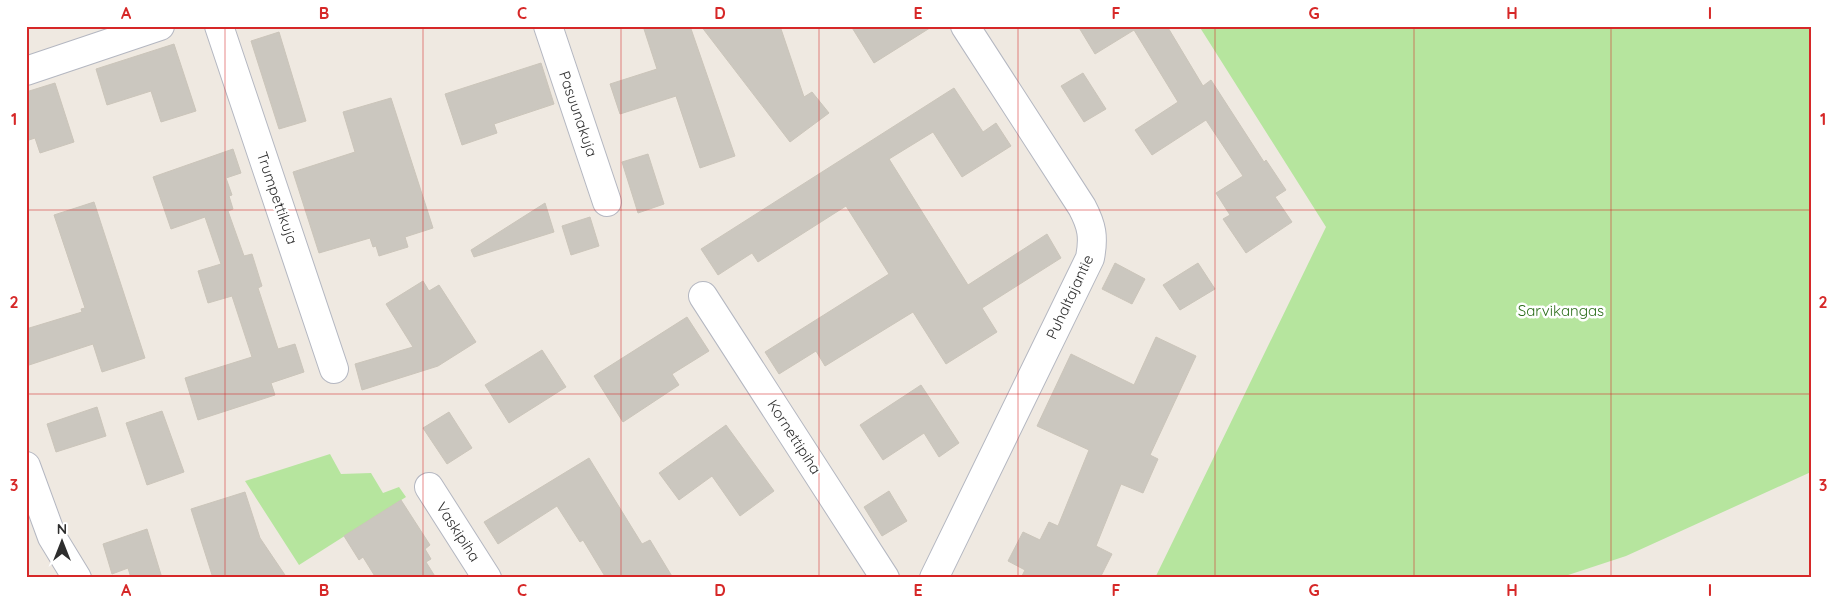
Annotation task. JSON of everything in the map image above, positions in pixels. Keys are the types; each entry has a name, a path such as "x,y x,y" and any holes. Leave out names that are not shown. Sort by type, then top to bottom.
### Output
{"street":[{"path":"26,71 160,26"},
{"name":"Trumpettikuja","path":"219,26 334,369"},
{"name":"Pasuunakuja","path":"548,26 607,202"},
{"name":"Puhaltajantie","path":"934,578 1090,258 1093,234 1090,222 1082,207 966,26"},
{"name":"Kornettipiha","path":"703,296 885,578"},
{"path":"26,466 31,499 77,578"},
{"name":"Vaskipiha","path":"429,487 487,578"}],"green space":[{"name":"Sarvikangas","path":"1199,26 1811,26 1811,472 1626,556 1559,578 1155,578 1326,227"},
{"path":"330,454 341,474 371,473 383,493 399,487 406,497 299,565 245,481"}],"building":[{"path":"643,26 690,26 735,156 700,168 676,96 620,114 610,84 657,69"},
{"path":"701,26 780,26 804,97 812,92 829,113 790,142"},
{"path":"851,26 933,26 874,63"},
{"path":"1078,26 1167,26 1203,86 1211,80 1264,162 1266,160 1286,190 1275,197 1292,222 1246,253 1223,219 1230,215 1216,193 1243,176 1206,120 1152,155 1135,130 1178,102 1134,30 1095,54"},
{"path":"279,32 306,121 279,129 251,41"},
{"path":"174,44 196,111 161,122 151,91 107,105 96,69"},
{"path":"541,63 554,104 494,124 497,133 462,145 445,94"},
{"path":"1083,73 1106,109 1084,122 1061,86"},
{"path":"55,83 74,142 40,153 35,138 26,141 26,92"},
{"path":"954,88 983,132 996,123 1011,146 962,177 933,132 889,159 956,266 968,285 1047,234 1061,258 982,308 997,332 946,364 913,312 825,366 816,351 779,374 765,352 889,274 846,206 758,262 752,253 718,275 701,249"},
{"path":"391,98 433,228 405,237 408,247 379,256 376,246 373,247 370,238 319,253 293,172 355,152 343,112"},
{"path":"233,149 241,173 226,178 232,195 229,196 233,209 228,211 244,256 252,254 262,286 258,288 278,349 295,344 304,372 271,383 275,395 198,420 185,378 252,357 232,296 208,303 198,271 221,264 205,217 171,229 153,177"},
{"path":"648,154 664,204 638,213 622,162"},
{"path":"94,202 145,358 102,372 93,344 26,366 26,329 82,312 81,309 85,308 54,215"},
{"path":"545,203 554,232 474,257 471,250"},
{"path":"590,217 599,246 571,255 562,226"},
{"path":"1115,263 1145,279 1132,304 1102,289"},
{"path":"1198,263 1215,289 1180,310 1163,285"},
{"path":"423,281 429,291 439,285 476,342 438,366 362,390 355,364 413,347 386,304"},
{"path":"687,317 709,351 672,374 679,385 623,422 594,376"},
{"path":"1156,337 1196,356 1150,455 1158,459 1143,493 1121,484 1096,546 1112,554 1100,578 1021,578 1025,570 1008,561 1023,532 1040,540 1049,522 1058,526 1089,450 1037,426 1071,354 1134,385"},
{"path":"542,350 566,387 509,423 485,385"},
{"path":"921,385 959,443 939,457 924,433 883,460 860,425"},
{"path":"97,407 106,436 56,452 47,424"},
{"path":"162,411 184,472 147,485 126,423"},
{"path":"449,412 472,448 447,464 423,428"},
{"path":"726,425 774,491 740,516 712,476 679,500 659,473"},
{"path":"589,458 642,544 650,540 673,578 606,578 583,540 580,542 557,506 498,544 484,522"},
{"path":"889,491 907,521 882,536 864,507"},
{"path":"245,492 260,538 287,578 213,578 191,509"},
{"path":"401,500 430,545 425,549 431,559 426,562 436,578 376,578 363,557 359,560 344,536"},
{"path":"147,529 162,578 131,578 128,568 112,574 103,544"}]}
